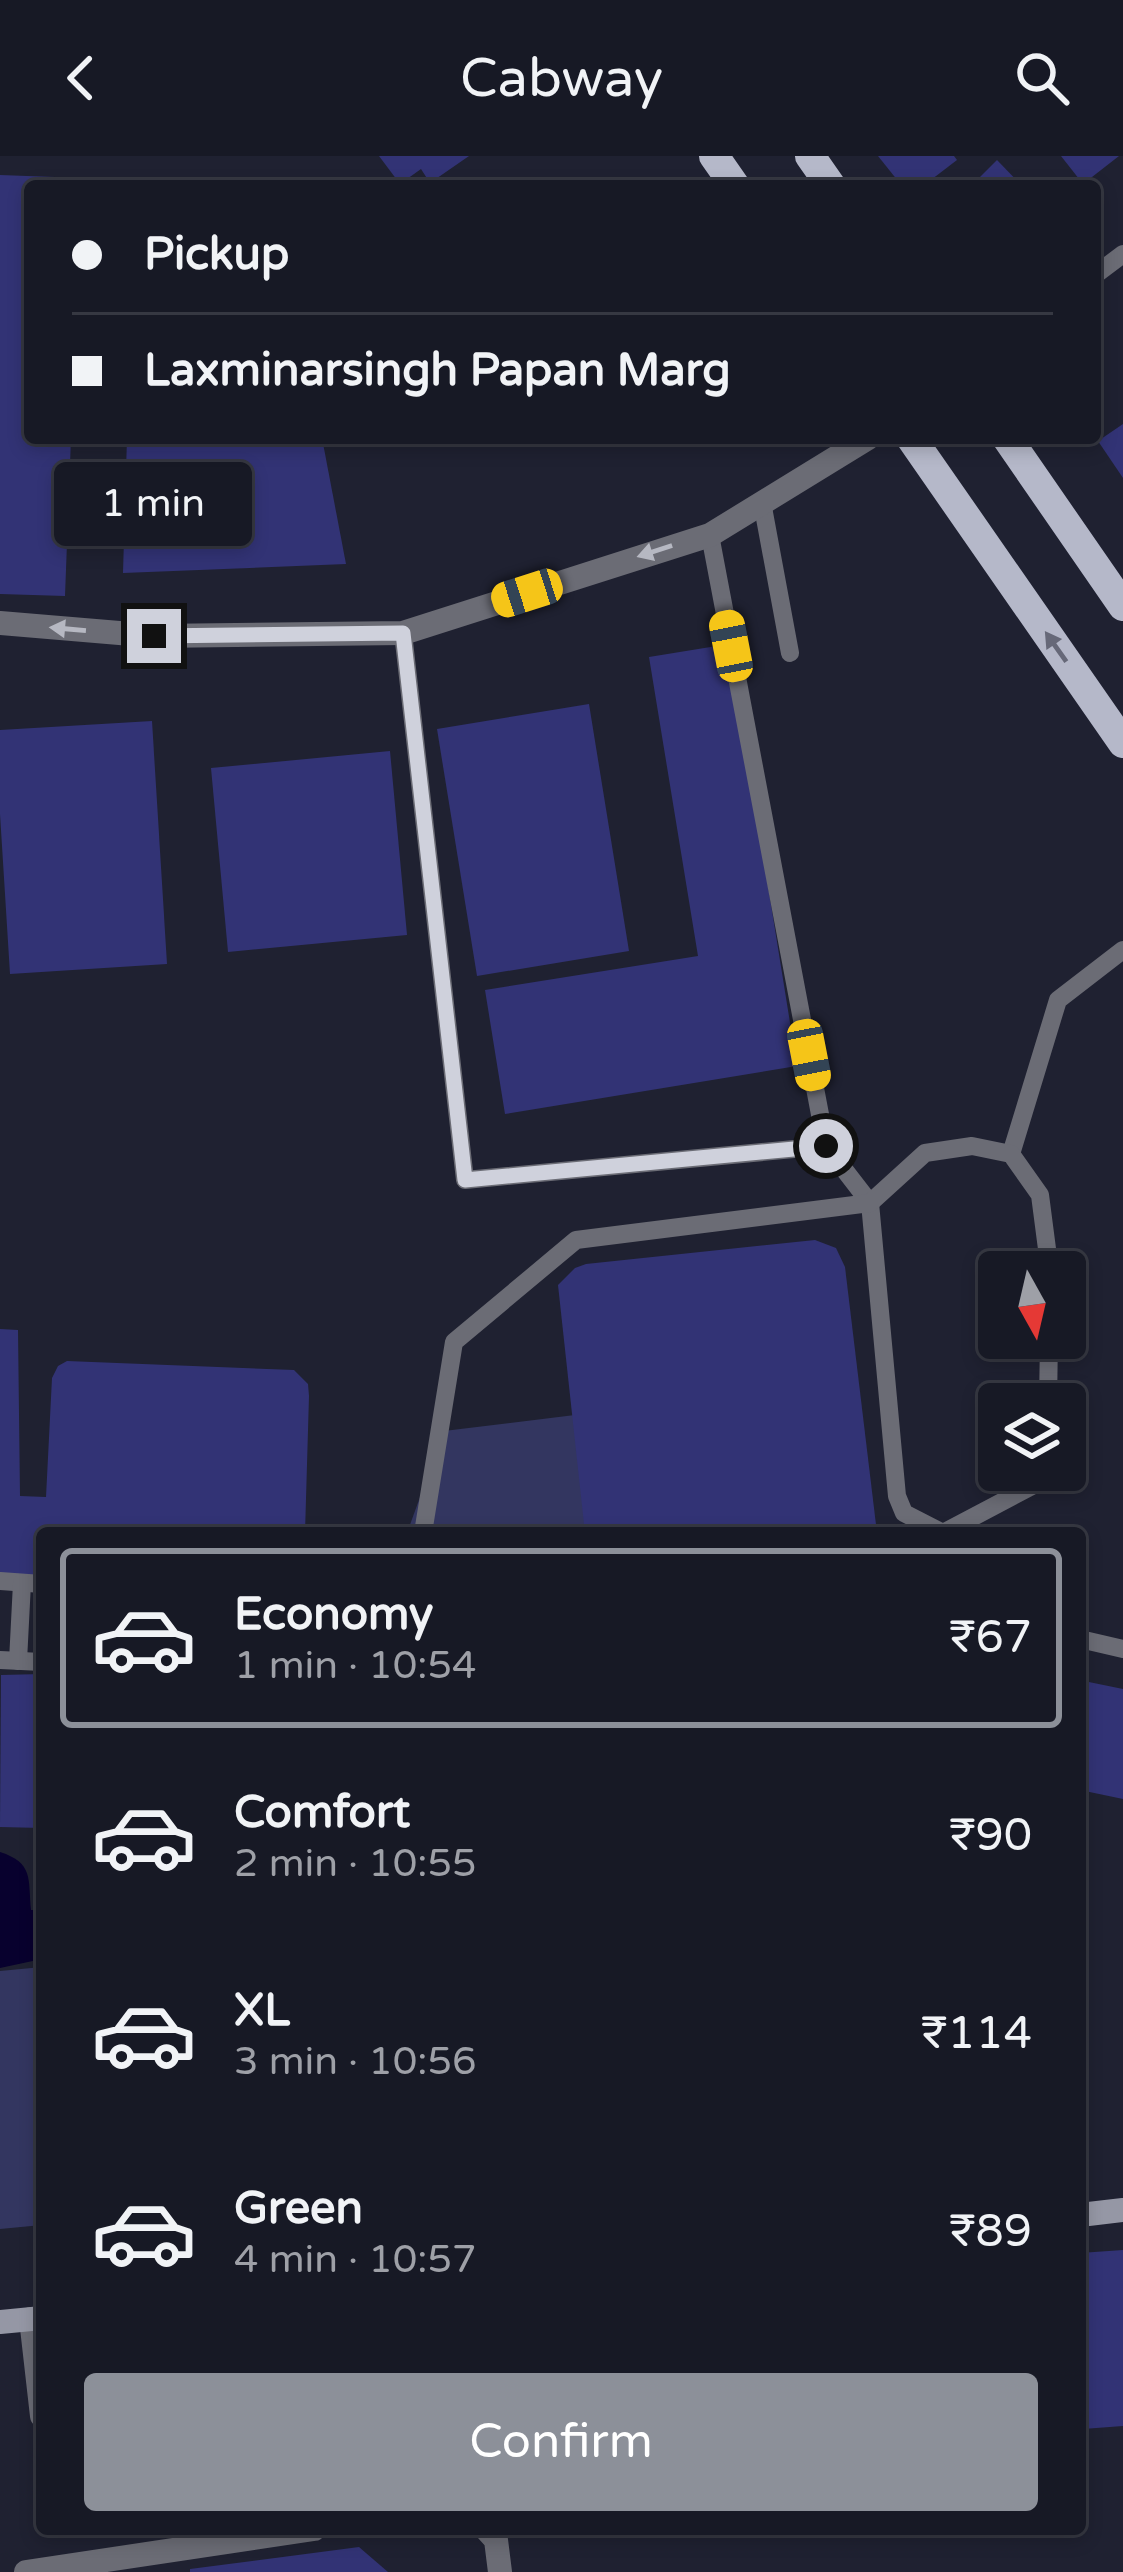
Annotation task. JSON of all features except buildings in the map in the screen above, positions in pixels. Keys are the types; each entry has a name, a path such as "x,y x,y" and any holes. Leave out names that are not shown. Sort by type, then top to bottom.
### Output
{"main road":[{"path":"915,444 1123,743"},
{"path":"1011,444 1123,606"},
{"path":"1086,2214 1123,2210"},
{"path":"0,2322 36,2319"}],"street":[{"path":"0,623 154,636 403,633 710,535 858,444"},
{"path":"26,2572 274,2535"},
{"path":"491,2535 500,2572"}],"lane":[{"path":"762,502 790,653"},
{"path":"710,535 826,1146 870,1203 897,1496 904,1514 931,1527"},
{"path":"403,633 465,1180 826,1146"},
{"path":"1011,1154 1058,1000 1123,950"},
{"path":"424,1527 454,1342 576,1240 870,1203 925,1153 972,1146 1011,1154 1040,1195 1047,1251"},
{"path":"954,1527 1022,1491"},
{"path":"0,1582 32,1583 9,1660"},
{"path":"1086,1641 1123,1649"}],"shaded area":[{"path":"583,1414 601,1527 409,1527 444,1431"},
{"path":"0,1852 19,1861 29,1881 31,1910 36,1910 36,1960 0,1968"},
{"path":"36,1968 36,2226 0,2229 0,1971"}],"route":[{"path":"154,636 403,633 465,1180 826,1146"}]}
